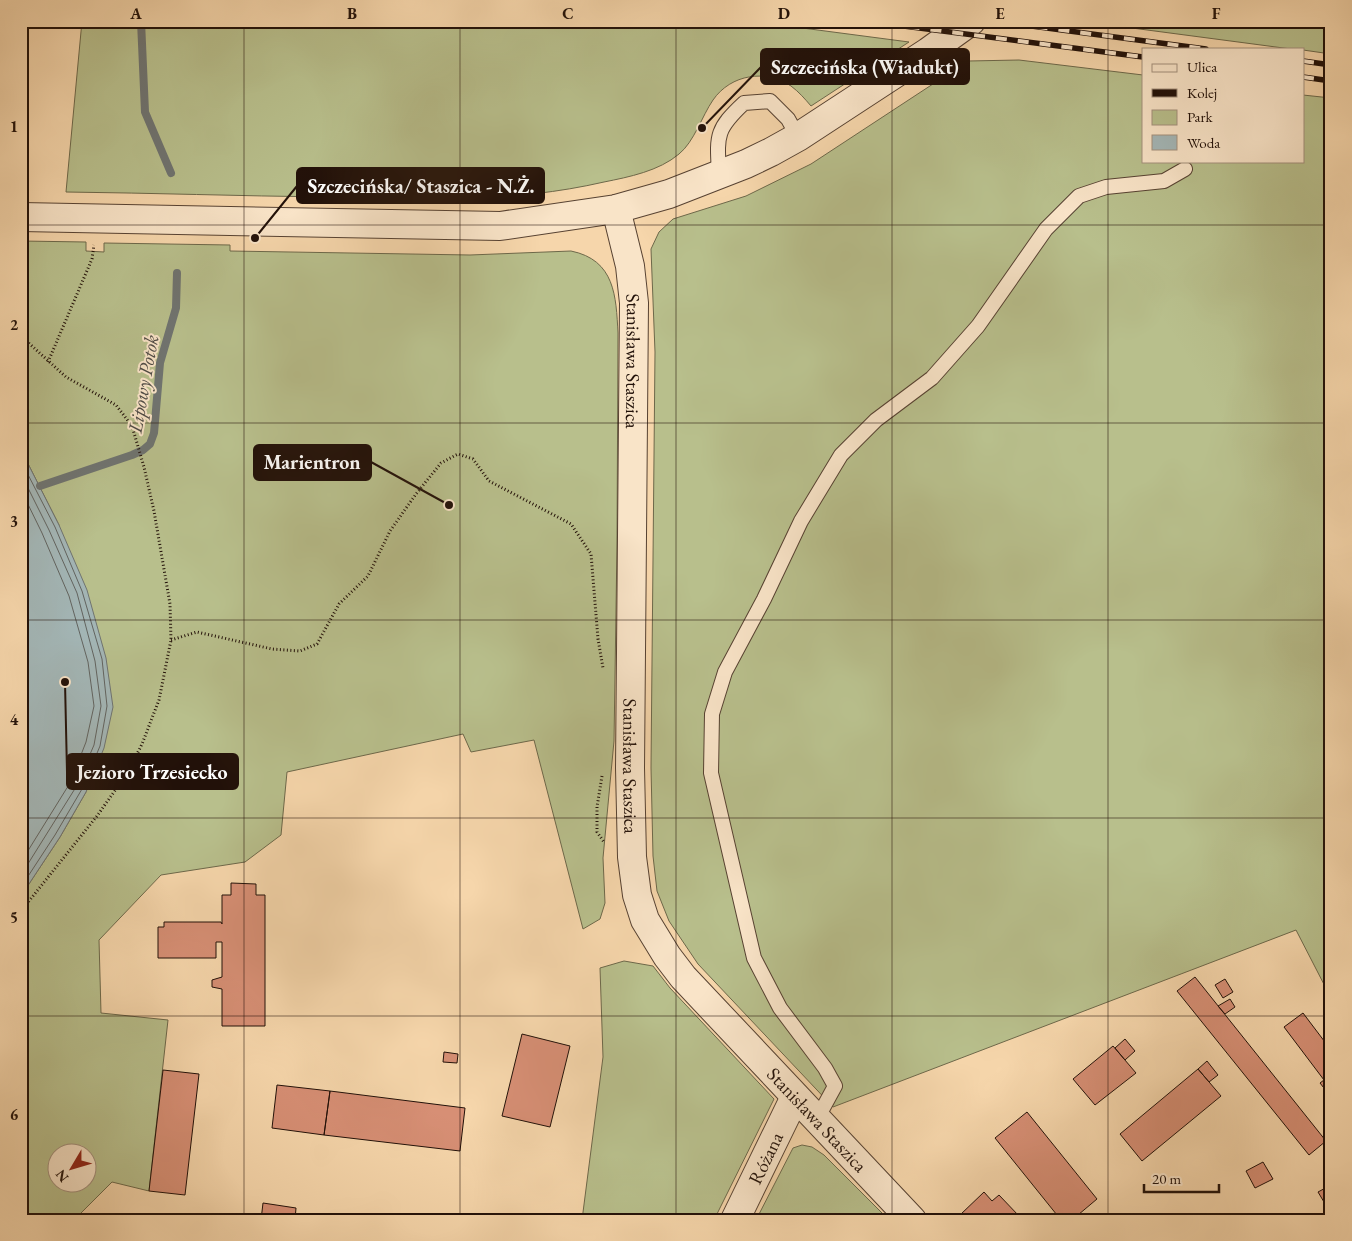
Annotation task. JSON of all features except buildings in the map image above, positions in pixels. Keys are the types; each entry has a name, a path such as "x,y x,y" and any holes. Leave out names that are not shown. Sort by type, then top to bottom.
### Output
{"street":[{"path":"21,217 95,228 500,226 616,209 655,198 746,164 798,137 972,21"},
{"name":"Stanisława Staszica","path":"616,209 630,266 634,303 630,768 632,857 637,895 650,930 683,977 912,1220"},
{"name":"Różana","path":"735,1220 795,1097"}],"lane":[{"path":"719,174 718,139 727,119 744,103 770,101 788,119 798,137"},
{"path":"814,1117 823,1108 835,1086 825,1068 780,1008 754,958 711,772 712,714 725,672 764,599 801,521 841,455 876,420 932,378 978,326 1046,229 1079,196 1106,187 1164,181 1186,168"}],"path":[{"path":"48,362 92,260 95,228"},
{"path":"21,336 48,362 74,383 116,405 129,420 137,440 144,468 170,604 171,640 160,700 128,772 97,816 21,911"},
{"path":"171,640 197,632 272,649 300,651 317,644 338,604 368,576 390,531 416,494 442,463 458,454 473,459 489,481 572,524 591,554 598,639 604,675"},
{"path":"602,774 597,807 597,832 606,845"}],"green space":[{"path":"82,21 749,21 909,42 811,106 794,88 771,77 749,77 729,84 713,100 689,143 671,160 653,169 633,175 570,189 501,197 432,199 66,192"},
{"path":"1079,21 1331,21 1331,54 1304,50 1304,48 1283,48"},
{"path":"1019,60 1142,75 1142,162 1304,162 1304,95 1331,98 1331,998 1296,930 833,1107 698,964 669,921 657,891 653,856 651,768 655,352 651,249 659,232 673,219 746,196 811,164 968,61"},
{"path":"21,241 86,242 86,251 104,252 104,243 230,245 230,251 470,255 571,251 597,262 605,271 610,282 614,293 618,333 614,741 603,858 605,903 600,919 583,929 534,740 471,752 463,734 287,772 281,835 245,862 161,875 99,940 101,1013 168,1020 149,1191 112,1182 74,1220 21,1220 21,896 60,837 86,792 59,525 21,450"},
{"path":"624,961 653,966 670,988 774,1099 714,1220 582,1220 603,1057 600,968"},
{"path":"802,1145 812,1147 824,1155 889,1220 756,1220 793,1148"}],"water":[{"path":"21,450 59,525 87,590 106,658 113,707 104,748 86,792 60,837 21,896"}],"waterway":[{"name":"Lipowy Potok","path":"141,21 145,112 171,173"},
{"name":"Lipowy Potok","path":"40,486 132,455 150,444 154,433 160,363 176,308 177,273"}],"railway":[{"path":"865,21 1142,57"},
{"path":"993,21 1198,48"},
{"path":"1304,61 1331,65"},
{"path":"1304,77 1331,81"}],"place":[{"name":"Szczecińska (Wiadukt)","path":"702,128"},
{"name":"Szczecińska/ Staszica - N.Ż.","path":"255,238"},
{"name":"Marientron","path":"449,505"},
{"name":"Jezioro Trzesiecko","path":"65,682"}]}
